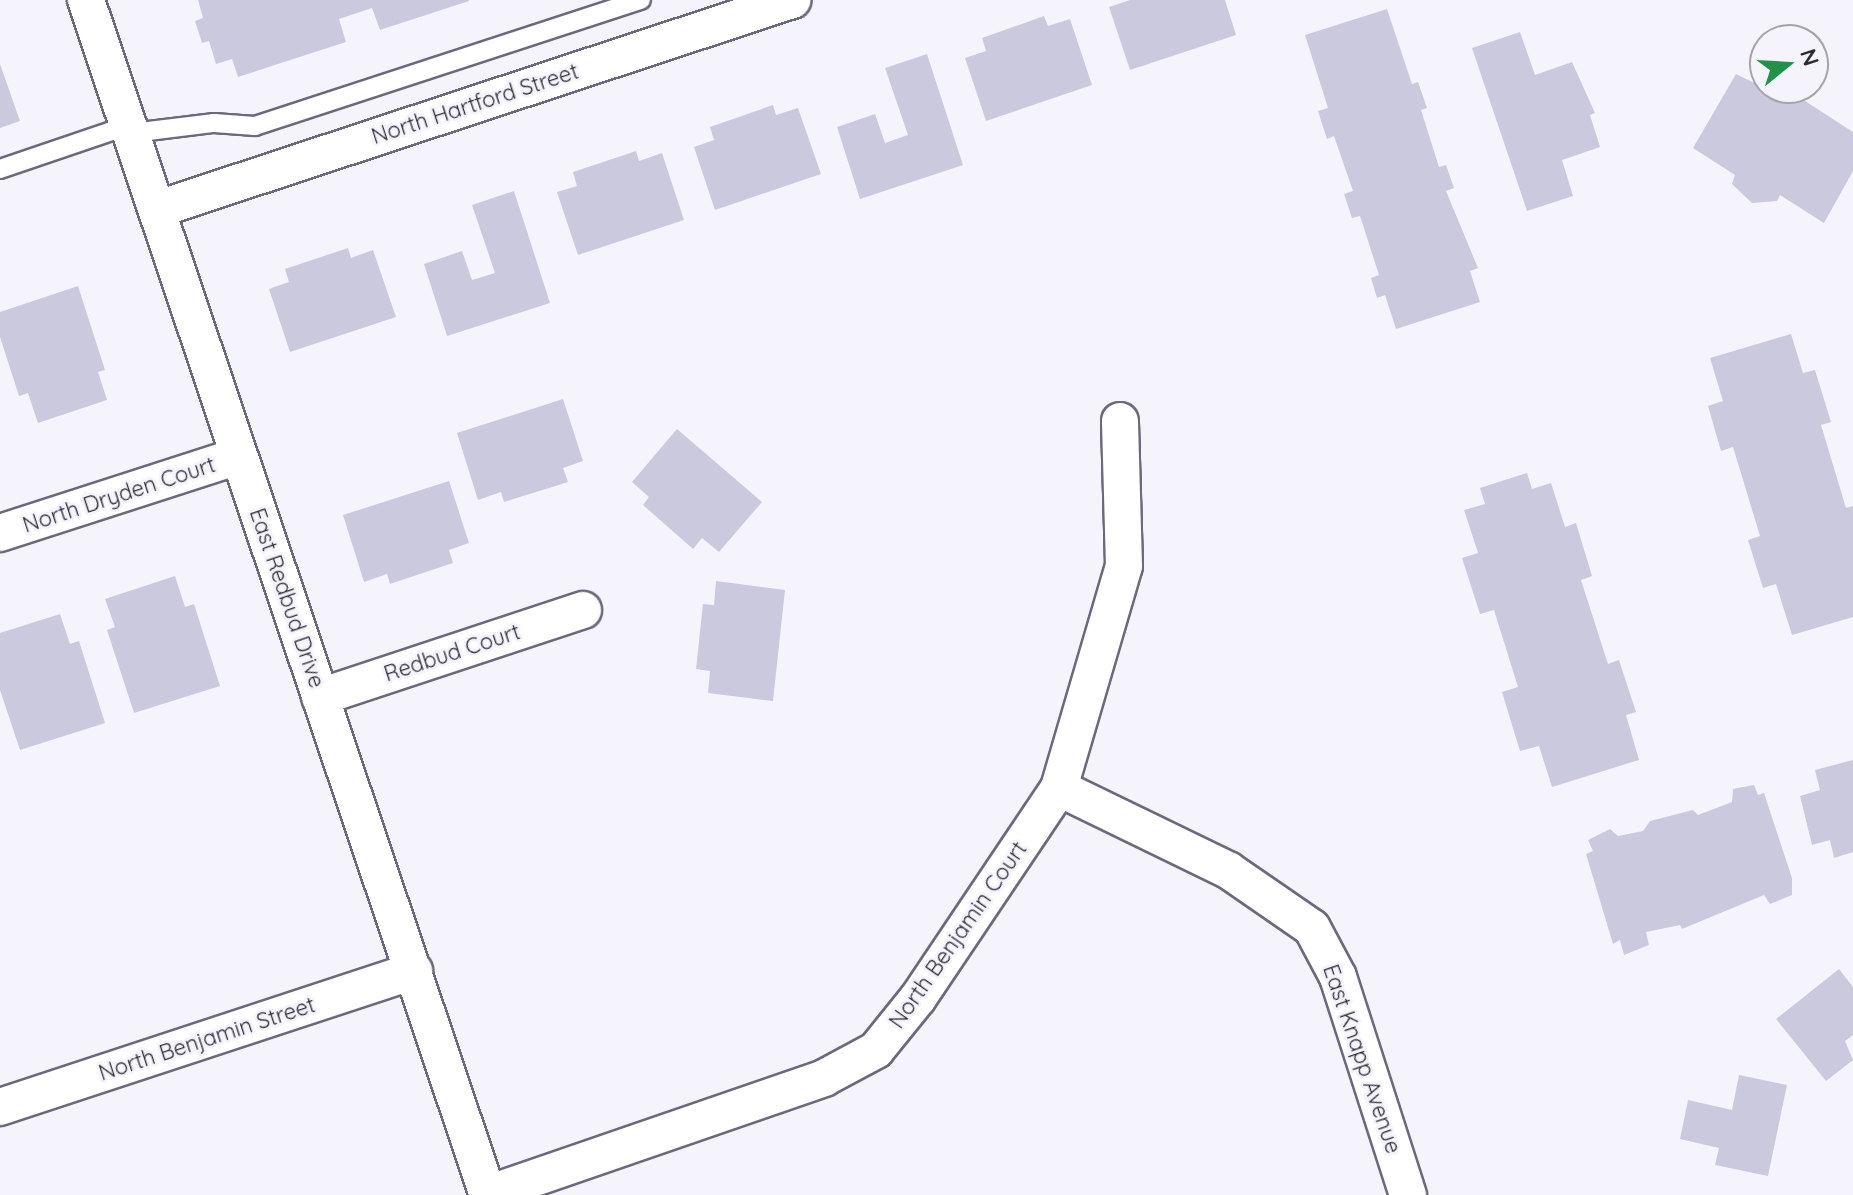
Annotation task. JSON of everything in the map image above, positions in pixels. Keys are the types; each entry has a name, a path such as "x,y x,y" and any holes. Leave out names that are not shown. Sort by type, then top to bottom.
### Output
{"street":[{"name":"East Redbud Drive","path":"86,0 488,1195"},
{"name":"North Hartford Street","path":"158,209 792,0"},
{"name":"North Benjamin Court","path":"488,1195 742,1109 824,1078 876,1050 918,998 1059,788 1124,566 1120,421"},
{"name":"North Dryden Court","path":"0,533 239,456"},
{"name":"Redbud Court","path":"320,697 583,610"},
{"name":"East Knapp Avenue","path":"1059,788 1228,870 1312,928 1338,977 1408,1195"},
{"name":"North Benjamin Street","path":"0,1107 414,971"}],"lane":[{"path":"0,169 131,129 214,123 255,126 641,0"}],"building":[{"path":"198,0 469,1 380,30 372,8 339,19 346,42 238,77 232,59 216,64 209,41 202,43 195,21 203,18"},
{"path":"1130,0 1225,0 1236,35 1130,70 1109,7"},
{"path":"1387,9 1412,84 1418,82 1427,108 1421,110 1439,167 1446,165 1454,188 1446,191 1478,268 1470,271 1480,302 1396,329 1385,295 1377,298 1371,278 1379,275 1360,216 1352,218 1344,194 1353,191 1334,136 1327,139 1318,111 1328,108 1305,35"},
{"path":"1044,16 1048,26 1070,19 1092,85 986,121 965,58 986,51 982,38"},
{"path":"1520,32 1535,75 1572,62 1595,113 1590,115 1600,147 1562,160 1573,196 1527,211 1472,48"},
{"path":"927,54 963,165 860,199 837,127 875,114 885,143 908,135 885,68"},
{"path":"0,64 20,121 0,128"},
{"path":"1736,74 1749,80 1749,104 1810,104 1853,132 1853,171 1824,223 1780,195 1777,201 1752,203 1732,184 1735,175 1693,148"},
{"path":"773,105 776,115 798,108 821,174 715,210 694,147 714,140 710,127"},
{"path":"636,151 639,161 662,153 684,220 578,255 557,192 577,186 573,172"},
{"path":"514,191 550,303 447,336 424,264 462,251 472,280 495,273 472,205"},
{"path":"348,248 351,258 373,250 396,317 290,352 269,289 289,282 285,269"},
{"path":"78,286 105,370 98,372 107,400 38,423 28,393 19,396 0,337 0,312"},
{"path":"1791,334 1803,373 1815,370 1831,422 1821,425 1846,508 1853,506 1853,617 1792,635 1776,584 1763,588 1748,540 1760,536 1733,447 1721,451 1708,406 1723,401 1710,358"},
{"path":"563,399 583,461 563,468 568,482 504,502 501,492 478,500 457,433"},
{"path":"677,429 762,502 719,552 702,538 693,549 643,505 649,497 632,482"},
{"path":"1527,473 1532,489 1551,483 1565,527 1576,523 1592,576 1581,580 1608,664 1619,660 1636,712 1626,715 1639,760 1552,787 1539,746 1520,751 1502,692 1518,687 1494,610 1480,614 1462,558 1478,553 1464,510 1485,504 1480,488"},
{"path":"449,481 469,543 449,550 453,563 390,584 387,574 364,582 343,515"},
{"path":"175,576 185,607 194,604 220,686 134,713 107,630 115,627 105,599"},
{"path":"716,581 785,590 773,701 708,693 710,671 696,669 703,604 714,605"},
{"path":"60,614 70,644 79,641 105,723 20,750 0,690 0,633"},
{"path":"1853,760 1853,852 1834,858 1830,840 1812,845 1800,796 1820,790 1815,770"},
{"path":"1754,785 1758,795 1764,793 1792,878 1792,895 1770,904 1764,895 1682,929 1680,925 1646,932 1649,945 1624,955 1620,940 1613,944 1586,854 1593,851 1588,840 1610,829 1618,836 1643,831 1650,821 1693,810 1698,815 1732,802 1733,789"},
{"path":"1839,969 1853,987 1853,1035 1845,1041 1853,1060 1826,1081 1776,1019"},
{"path":"1739,1075 1787,1085 1768,1176 1715,1165 1719,1148 1680,1139 1688,1100 1732,1110"}]}
